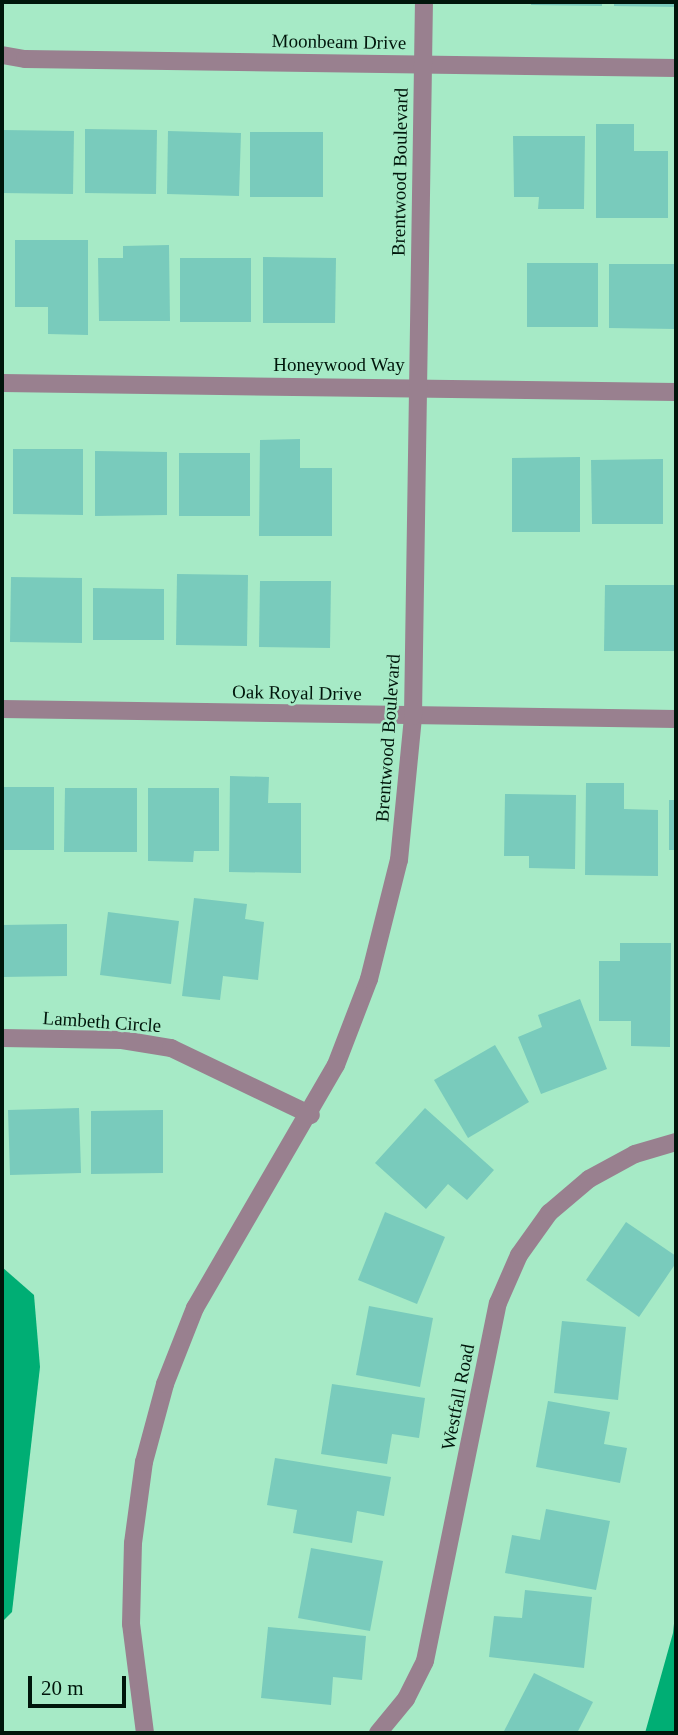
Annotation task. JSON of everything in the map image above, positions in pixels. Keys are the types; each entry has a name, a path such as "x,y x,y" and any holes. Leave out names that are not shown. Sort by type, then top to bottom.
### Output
{"street":[{"name":"Brentwood Boulevard","path":"145,1733 131,1623 132,1543 144,1462 165,1384 195,1308 234,1237 311,1115 359,1004 386,920 399,860 414,716 424,2"},
{"name":"Moonbeam Drive","path":"2,55 24,59 676,68"},
{"name":"Honeywood Way","path":"2,383 418,386 676,392"},
{"name":"Oak Royal Drive","path":"2,709 676,719"},
{"name":"Lambeth Circle","path":"2,1038 122,1041 171,1048 311,1115"},
{"name":"Westfall Road","path":"377,1733 406,1699 425,1661 498,1303 519,1255 550,1213 589,1179 635,1154 676,1142"}],"shaded area":[{"path":"2,1267 34,1295 40,1367 12,1612 2,1622"},
{"path":"676,1605 676,1733 645,1733 673,1633"}],"building":[{"path":"531,2 602,2 602,6 531,5"},
{"path":"614,2 676,2 676,7 614,6"},
{"path":"596,124 634,124 634,151 668,151 668,218 596,218"},
{"path":"85,129 157,130 156,194 85,193"},
{"path":"2,130 74,131 73,194 2,193"},
{"path":"168,131 241,133 239,196 167,194"},
{"path":"250,132 323,132 323,197 250,197"},
{"path":"513,136 585,136 584,209 538,209 539,197 514,197"},
{"path":"15,240 88,240 88,335 48,334 48,307 15,307"},
{"path":"169,245 170,321 99,321 98,258 123,258 123,246"},
{"path":"263,257 336,258 335,323 263,323"},
{"path":"180,258 251,258 251,322 180,322"},
{"path":"527,263 598,263 598,327 527,327"},
{"path":"609,264 676,264 676,329 609,328"},
{"path":"300,439 300,468 332,468 332,536 259,536 260,440"},
{"path":"13,449 83,449 83,515 13,514"},
{"path":"95,451 167,452 167,515 95,516"},
{"path":"179,453 250,453 250,516 179,516"},
{"path":"580,457 580,532 512,532 512,458"},
{"path":"663,459 663,524 592,524 591,460"},
{"path":"177,574 248,575 247,646 176,645"},
{"path":"11,577 82,578 82,643 10,642"},
{"path":"260,581 331,581 330,648 259,647"},
{"path":"605,585 676,585 675,651 604,651"},
{"path":"93,588 164,589 164,640 93,640"},
{"path":"230,776 269,777 268,803 301,803 301,873 229,872"},
{"path":"586,783 624,783 624,809 658,810 658,876 585,875"},
{"path":"2,787 54,787 54,850 2,850"},
{"path":"65,788 137,788 137,852 64,852"},
{"path":"148,788 219,788 219,851 194,851 193,862 148,861"},
{"path":"505,794 576,795 575,869 529,868 529,856 504,856"},
{"path":"669,800 676,800 676,850 669,850"},
{"path":"194,898 247,904 245,919 264,922 258,980 223,976 220,1000 182,996"},
{"path":"108,912 179,921 171,984 100,975"},
{"path":"67,924 67,976 2,977 2,925"},
{"path":"620,943 671,943 670,1047 631,1046 631,1021 599,1021 599,961 620,961"},
{"path":"580,999 607,1069 541,1094 518,1037 542,1027 538,1015"},
{"path":"495,1045 529,1102 468,1138 434,1080"},
{"path":"79,1108 81,1173 10,1175 8,1110"},
{"path":"425,1108 494,1170 467,1200 448,1184 426,1209 375,1163"},
{"path":"163,1110 163,1173 91,1174 91,1111"},
{"path":"385,1212 445,1237 417,1304 358,1280"},
{"path":"626,1222 676,1256 676,1263 639,1317 586,1280"},
{"path":"369,1306 433,1318 420,1387 356,1375"},
{"path":"562,1321 626,1327 618,1400 554,1393"},
{"path":"332,1384 425,1398 419,1438 392,1434 387,1464 321,1454"},
{"path":"548,1401 610,1412 604,1444 627,1448 620,1483 536,1467"},
{"path":"275,1458 391,1477 384,1516 357,1511 352,1543 293,1533 297,1510 267,1505"},
{"path":"546,1509 610,1521 596,1590 505,1573 512,1535 540,1540"},
{"path":"311,1548 383,1561 370,1631 298,1618"},
{"path":"525,1590 592,1597 584,1668 489,1657 494,1616 522,1618"},
{"path":"268,1627 366,1636 362,1680 333,1677 331,1705 261,1698"},
{"path":"534,1673 593,1702 577,1733 503,1733"}]}
